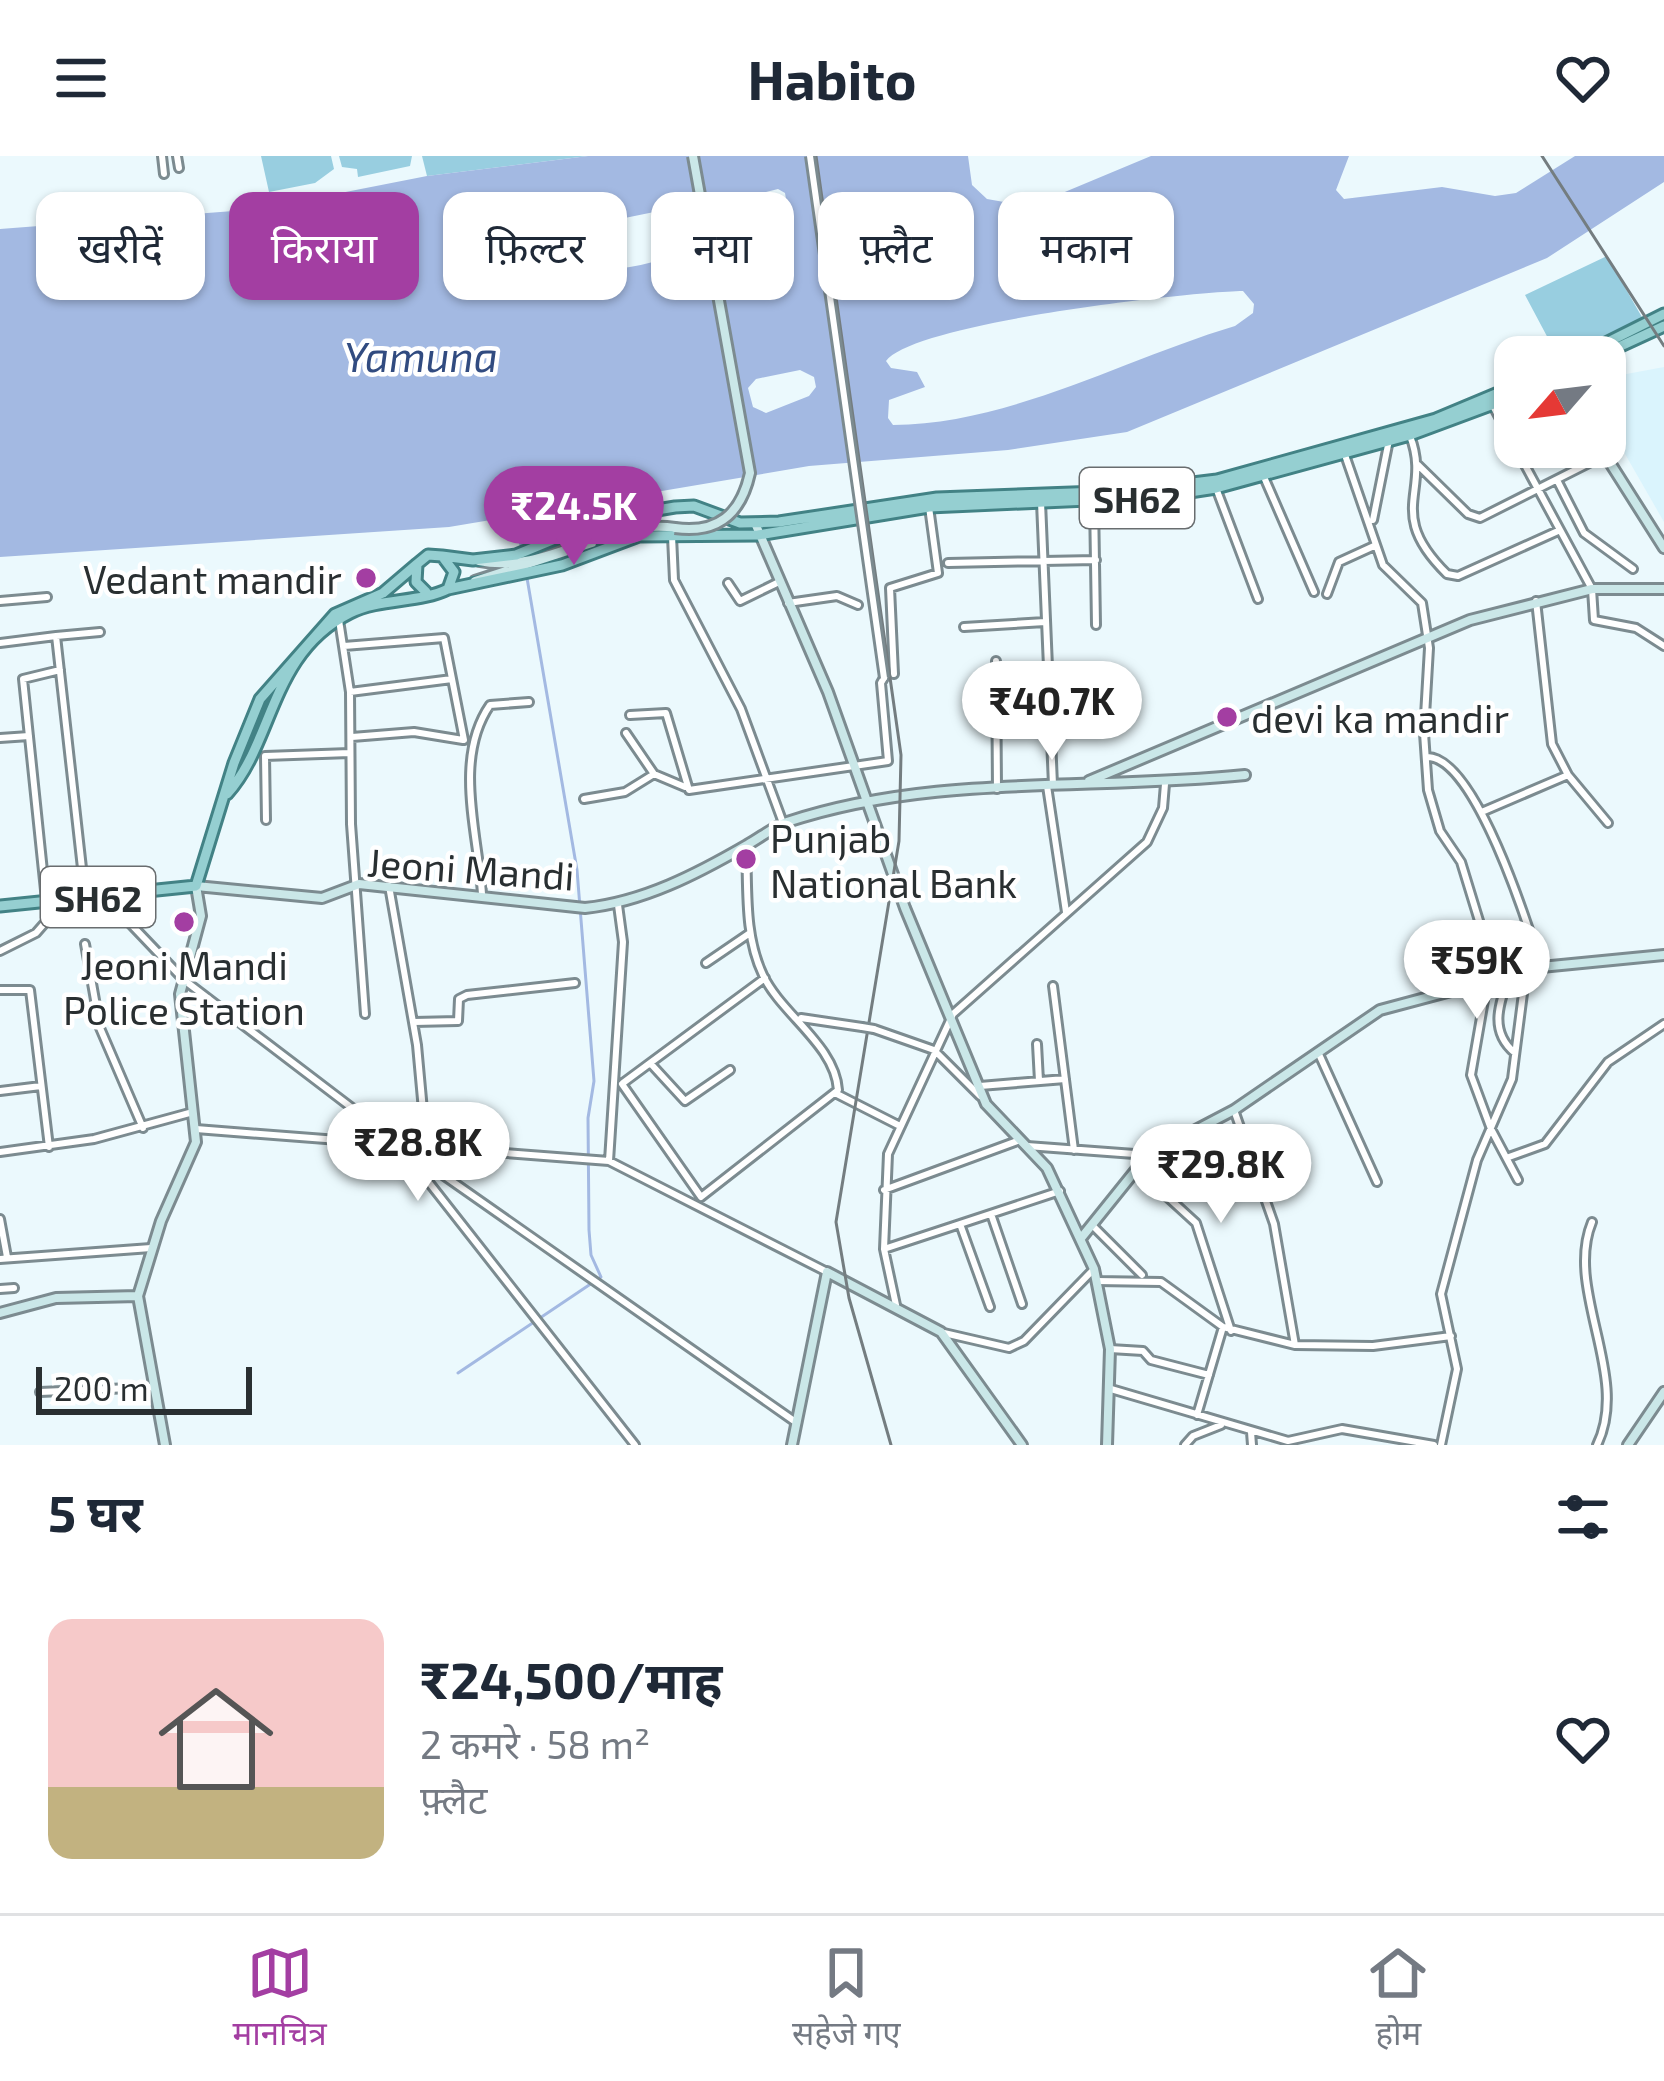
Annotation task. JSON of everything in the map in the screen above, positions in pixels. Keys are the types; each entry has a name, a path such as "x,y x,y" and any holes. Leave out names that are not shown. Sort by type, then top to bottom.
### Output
{"main road":[{"path":"533,562 634,525 702,531 721,524 746,493 750,472 693,156"},
{"path":"1620,336 1664,314"},
{"path":"1626,344 1664,326"},
{"name":"SH62","path":"442,556 518,565 533,562 603,519 675,507 694,506 732,521 755,523 937,498 1127,491 1217,480 1436,418 1494,395"},
{"name":"SH62","path":"448,590 518,565 622,538 674,532 758,536 929,507 1094,501 1216,488 1410,435 1493,406"},
{"path":"1613,468 1664,548"},
{"path":"755,523 856,767 866,806 986,1104 1024,1143 1060,1192 1082,1237 1094,1269 1110,1349 1107,1445"},
{"path":"428,555 442,556 454,572 448,590 426,592 416,582 417,564 428,555"},
{"name":"SH62","path":"0,906 196,886 260,699 335,614 383,593 417,564"},
{"path":"1082,784 1470,620 1592,590 1664,589"},
{"name":"SH62","path":"223,798 251,755 280,685 339,620 426,592"},
{"name":"Jeoni Mandi","path":"196,886 322,898 359,884 585,908 618,904 746,846 783,823 929,793 1165,784 1245,775"},
{"path":"166,1445 139,1296 151,1248 189,1163 196,1129 183,1045 184,980 201,916 196,886"},
{"path":"1082,1237 1152,1153 1234,1110 1366,1017 1526,970 1664,955"},
{"path":"792,1445 827,1273 941,1332 1022,1445"},
{"path":"0,1312 56,1298 139,1296"},
{"path":"1628,1445 1664,1392"}],"street":[{"path":"162,156 164,174"},
{"path":"177,156 179,168"},
{"path":"810,156 888,676"},
{"path":"1493,406 1592,590 1594,620 1636,628 1664,646"},
{"path":"1410,435 1418,465 1411,518 1447,574 1458,575 1558,531"},
{"path":"1389,440 1373,524 1374,545 1392,578 1422,603 1428,640 1426,757 1432,808 1474,897 1490,949 1490,978 1471,1064 1491,1129 1518,1180"},
{"path":"1344,452 1373,524"},
{"path":"1418,465 1473,518 1576,468"},
{"path":"1264,476 1314,592"},
{"path":"1557,480 1584,533 1633,569"},
{"path":"1216,488 1258,599"},
{"path":"1094,501 1096,625"},
{"path":"1041,502 1050,785 1066,912"},
{"path":"626,733 654,774 694,792 890,759 890,589 938,573 929,507"},
{"path":"674,532 674,580 740,709 783,823"},
{"path":"1327,594 1340,562 1374,545"},
{"path":"948,562 1096,560"},
{"path":"728,583 740,601 778,582"},
{"path":"788,603 828,596 859,604"},
{"path":"0,601 47,597"},
{"path":"1536,601 1552,744 1568,775 1608,823"},
{"path":"339,620 350,692 365,1013"},
{"path":"964,627 1046,622"},
{"path":"0,643 100,632"},
{"path":"56,636 85,899"},
{"path":"344,646 441,636 468,741 482,894"},
{"path":"995,661 997,789"},
{"path":"46,903 23,679 59,670"},
{"path":"350,692 452,679"},
{"path":"468,741 490,705 529,702"},
{"path":"630,715 666,712 686,787"},
{"path":"350,737 414,732 468,741"},
{"path":"0,738 29,736"},
{"path":"251,755 350,753"},
{"path":"266,756 266,820"},
{"path":"1426,757 1439,759 1484,812 1541,967"},
{"path":"584,799 625,792 654,774"},
{"path":"1484,812 1568,775"},
{"path":"896,1305 884,1249 884,1190 898,1125 952,1013 1148,842 1162,808 1165,784"},
{"path":"698,1209 701,1196 835,1093 838,1083 800,1018 782,1004 765,978 750,932 746,846"},
{"path":"389,886 414,1022 425,1143"},
{"path":"105,897 184,980 398,1143 797,1423"},
{"path":"0,951 36,933 64,901"},
{"path":"609,1161 619,1086 623,942 618,904"},
{"path":"706,963 750,932"},
{"path":"86,944 100,1028 143,1128"},
{"path":"1112,1389 1294,1441 1342,1429 1409,1444 1437,1445 1457,1369 1441,1294 1477,1160 1510,1087 1526,970"},
{"path":"1509,974 1498,1018 1503,1041 1515,1053"},
{"path":"619,1086 765,978"},
{"path":"414,1022 458,1021 459,999 467,995 574,983"},
{"path":"1052,986 1074,1150"},
{"path":"0,989 31,990 49,1147"},
{"path":"800,1018 874,1029 934,1051 986,1104"},
{"path":"1509,1157 1545,1144 1596,1074 1664,1024"},
{"path":"1037,1044 1039,1081"},
{"path":"1318,1052 1377,1182"},
{"path":"651,1064 685,1101 730,1070"},
{"path":"980,1086 1065,1079"},
{"path":"619,1086 701,1196"},
{"path":"0,1091 41,1087"},
{"path":"835,1093 898,1125"},
{"path":"1234,1110 1274,1224 1295,1345"},
{"path":"0,1152 143,1128 193,1112"},
{"path":"196,1129 425,1143 609,1161 827,1273"},
{"path":"1199,1130 1219,1181"},
{"path":"398,1143 635,1445"},
{"path":"884,1190 1024,1143 1152,1153 1170,1200"},
{"path":"1135,1168 1202,1234 1227,1329 1197,1415"},
{"path":"884,1249 1060,1192"},
{"path":"991,1214 1022,1304"},
{"path":"0,1219 4,1258 151,1248"},
{"path":"1090,1222 1144,1278"},
{"path":"1592,1222 1582,1249 1599,1330 1605,1414 1597,1445"},
{"path":"960,1224 990,1307"},
{"path":"941,1332 1009,1348 1024,1341 1094,1269"},
{"path":"1096,1281 1144,1278 1169,1286 1227,1329 1295,1345 1373,1346 1452,1336"},
{"path":"0,1289 14,1288"},
{"path":"1110,1349 1142,1351 1151,1360 1209,1375"},
{"path":"40,1392 153,1387"},
{"path":"1185,1445 1193,1436 1225,1424"},
{"path":"1251,1432 1252,1445"}],"shaded area":[{"path":"261,156 331,156 334,169 315,183 269,192"},
{"path":"339,156 412,156 410,166 358,177 357,169 342,167"},
{"path":"422,156 588,156 427,176"},
{"path":"1607,256 1643,319 1605,336 1547,336 1525,295"},
{"path":"1664,367 1664,522 1626,456 1626,374"}],"water":[{"name":"Yamuna","path":"588,156 968,156 972,185 987,199 998,201 998,300 1148,300 996,322 907,347 886,361 891,368 917,372 925,387 889,400 888,418 893,425 937,422 1024,402 1235,326 1253,313 1254,304 1243,291 1174,297 1174,192 1065,192 1151,156 1349,156 1336,190 1344,199 1442,187 1495,196 1516,193 1575,156 1664,156 1664,182 1547,258 1127,432 1008,450 809,466 449,527 0,557 0,229 36,226 36,300 205,300 205,213 229,211 229,300 419,300 419,192 346,192 427,176","holes":["800,370 814,377 816,387 809,396 766,413 753,407 748,388 756,379"]}],"waterway":[{"path":"515,513 522,551"},
{"path":"458,1373 601,1277 591,1255 589,1230 588,1118 594,1081 577,870 527,578"}],"railway":[{"path":"816,156 901,755 899,841 836,1222 849,1298 891,1445"},
{"path":"1542,156 1664,346"}],"place":[{"name":"Vedant mandir","path":"366,578"},
{"name":"devi ka mandir","path":"1227,717"},
{"name":"Punjab National Bank","path":"746,859"},
{"name":"Jeoni Mandi Police Station","path":"184,922"}]}
